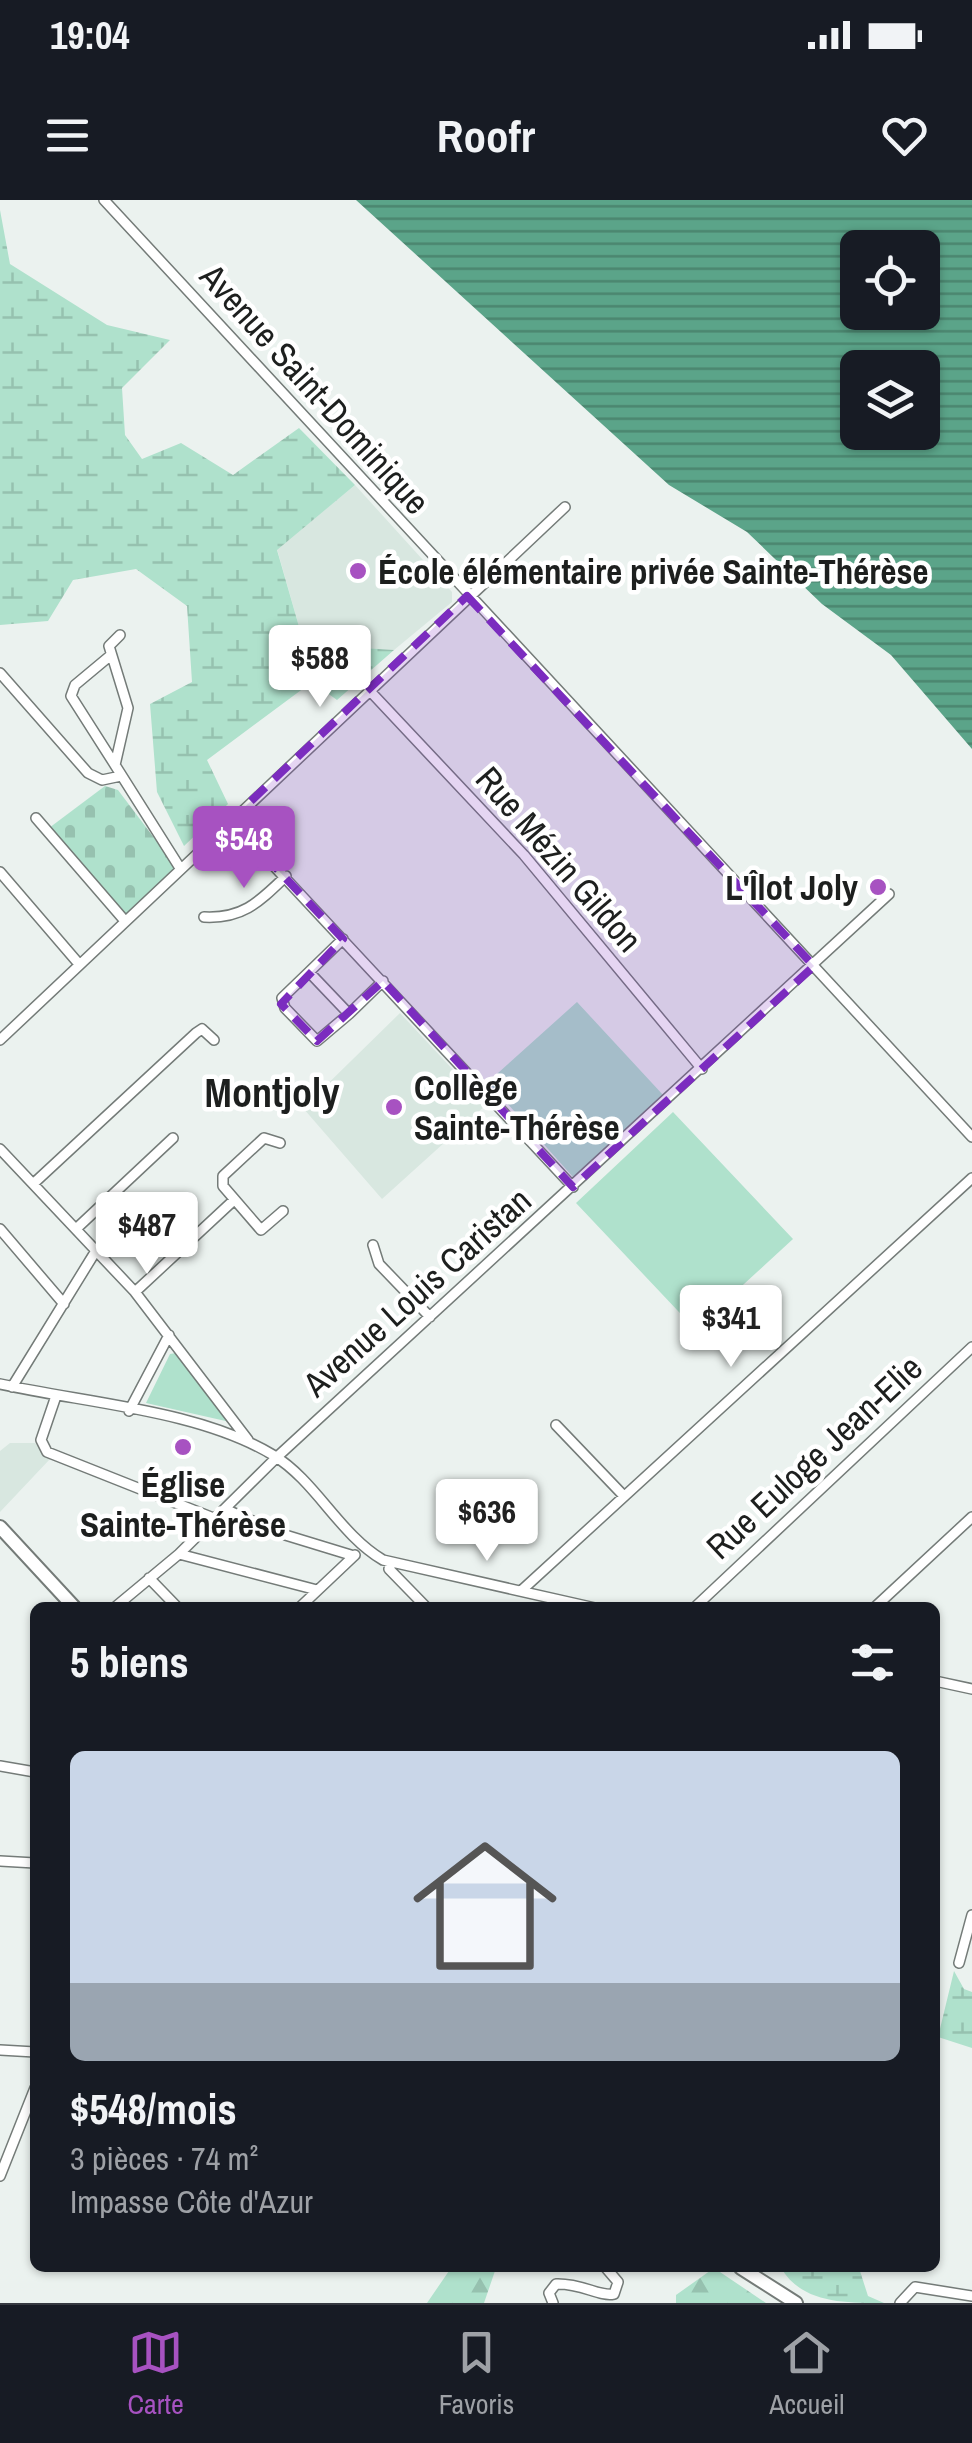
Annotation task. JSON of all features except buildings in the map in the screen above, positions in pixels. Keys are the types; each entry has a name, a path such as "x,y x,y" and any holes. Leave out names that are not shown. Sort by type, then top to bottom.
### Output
{"street":[{"name":"Avenue Saint-Dominique","path":"104,200 972,1137"},
{"path":"0,1040 565,506"},
{"path":"115,766 128,708 109,642 120,635"},
{"path":"111,656 76,685 70,696 184,865"},
{"path":"0,673 88,773 102,780 121,776"},
{"name":"Rue Mézin Gildon","path":"369,690 524,855 702,1069"},
{"path":"36,818 124,921"},
{"path":"231,820 573,1187"},
{"path":"0,872 78,964"},
{"path":"204,916 228,918 252,909 286,876"},
{"name":"Avenue Louis Caristan","path":"121,1602 179,1554 276,1457 889,894"},
{"path":"343,939 282,998 285,1008 319,1041 383,981"},
{"path":"310,972 350,1014"},
{"path":"33,1184 196,1033 206,1031 214,1040"},
{"path":"77,1228 173,1138"},
{"path":"280,1144 264,1138 223,1176 223,1186 261,1230 284,1211"},
{"path":"0,1150 98,1248 170,1335 250,1442"},
{"path":"522,1590 622,1494 972,1178"},
{"path":"135,1292 234,1200"},
{"path":"0,1230 64,1304"},
{"path":"374,1245 379,1264 430,1317"},
{"path":"12,1386 98,1248"},
{"path":"129,1411 170,1335"},
{"name":"Rue Euloge Jean-Elie","path":"700,1602 972,1347"},
{"path":"0,1384 214,1427 276,1457 365,1548 392,1562 571,1602"},
{"path":"56,1396 41,1440 47,1452 216,1519"},
{"path":"556,1424 622,1494"},
{"path":"225,1509 282,1534 354,1556"},
{"path":"880,1602 972,1517"},
{"path":"0,1527 69,1602"},
{"path":"305,1602 365,1548"},
{"path":"179,1554 318,1590"},
{"path":"392,1562 389,1569 421,1602"},
{"path":"149,1578 172,1602"},
{"path":"940,1683 972,1690"},
{"path":"0,1766 30,1771"},
{"path":"0,1861 30,1864"},
{"path":"959,1963 972,1915"},
{"path":"0,2050 30,2052"},
{"path":"0,2176 30,2101"},
{"path":"553,2303 549,2293 556,2284 581,2284 601,2294 614,2294 618,2282 609,2272"},
{"path":"747,2272 796,2303"},
{"path":"900,2303 915,2287 972,2296"}],"highlighted area":[{"path":"467,596 814,966 573,1187 383,981 317,1041 281,1004 343,939 231,820"}],"shaded area":[{"path":"356,200 972,200 972,749 891,655 822,604 747,532 669,485"},
{"name":"École élémentaire privée Sainte-Thérèse","path":"355,485 452,592 452,602 394,650 304,644 277,549"},
{"name":"Collège Sainte-Thérèse","path":"400,1013 486,1105 382,1199 303,1108"},
{"path":"10,1443 35,1443 50,1459 0,1512 0,1451"}],"green space":[{"path":"0,210 10,264 107,325 170,340 122,388 125,435 142,459 181,443 233,475 299,428 355,485 277,550 304,644 394,650 337,700 312,682 207,760 228,804 184,846 157,792 150,704 192,682 187,606 136,569 73,580 48,621 0,625"},
{"path":"105,786 118,790 176,867 123,919 49,828"},
{"path":"577,1002 664,1096 573,1177 488,1082"},
{"path":"673,1112 793,1239 695,1329 576,1203"},
{"path":"176,1353 230,1422 146,1403 170,1354"},
{"path":"954,1971 964,1989 972,1992 972,2048 940,2038"},
{"path":"448,2272 495,2272 484,2303 427,2303"},
{"path":"708,2272 720,2272 766,2303 676,2303 676,2295"},
{"path":"784,2272 860,2272 868,2296 884,2303 825,2299 790,2280"}],"place":[{"name":"École élémentaire privée Sainte-Thérèse","path":"358,571"},
{"name":"L'Îlot Joly","path":"878,887"},
{"name":"Collège Sainte-Thérèse","path":"394,1107"},
{"name":"Église Sainte-Thérèse","path":"183,1447"}],"district":[{"name":"Montjoly","path":"272,1092"}]}
